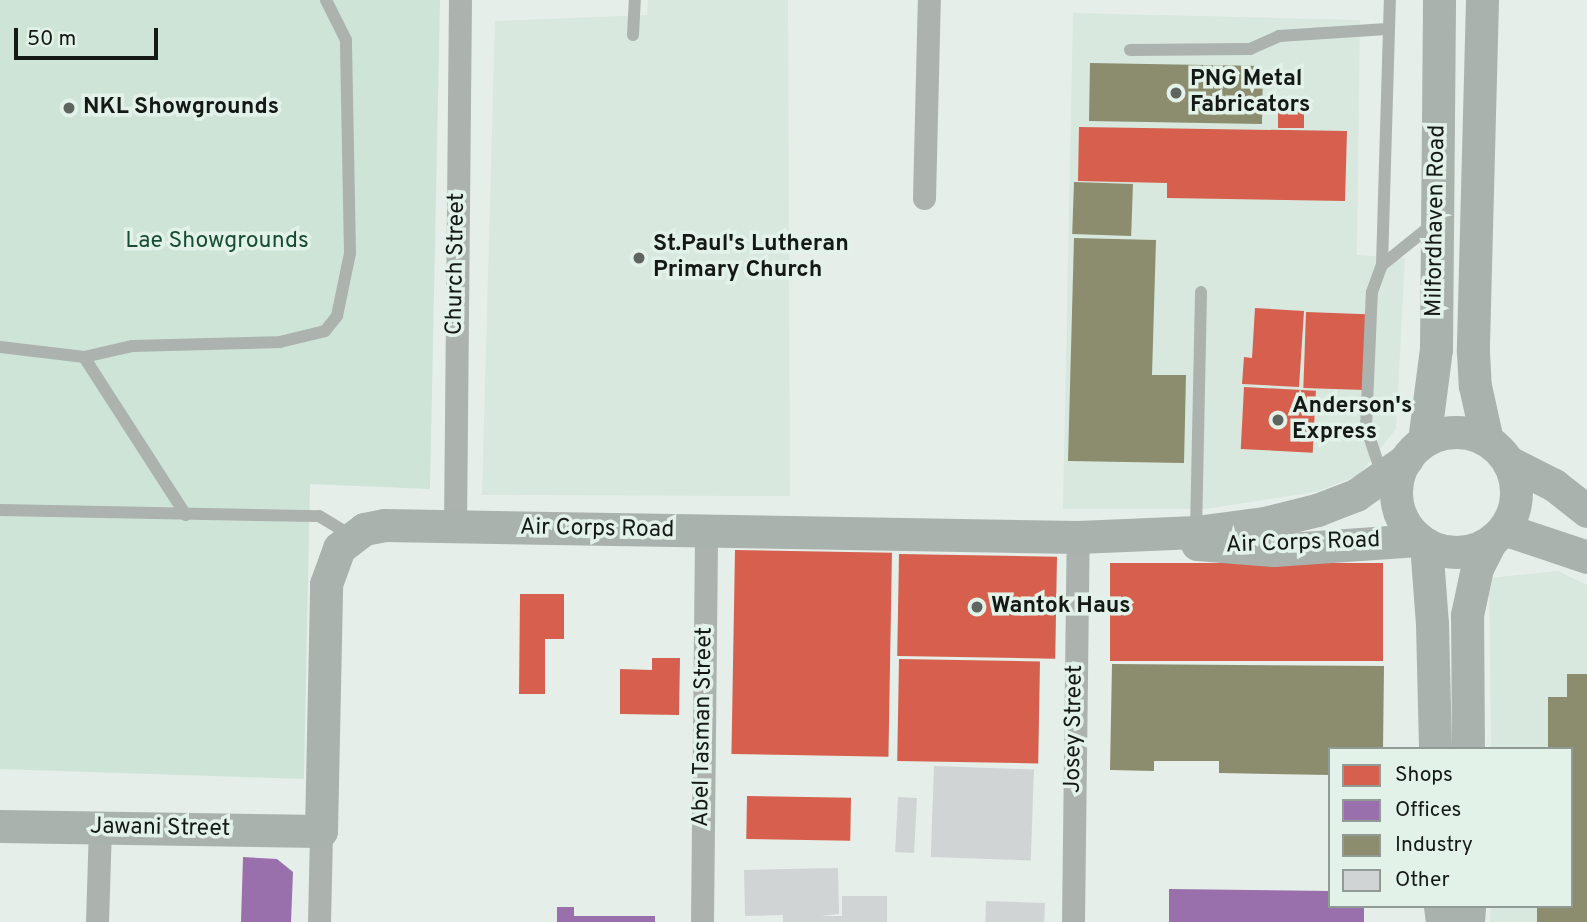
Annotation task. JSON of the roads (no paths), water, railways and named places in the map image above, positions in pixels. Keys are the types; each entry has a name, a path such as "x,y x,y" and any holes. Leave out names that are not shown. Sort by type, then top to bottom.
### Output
{"street":[{"name":"Church Street","path":"455,527 460,0"},
{"path":"924,198 929,0"},
{"name":"Milfordhaven Road","path":"1405,460 1436,349 1439,0"},
{"name":"Milfordhaven Road","path":"1482,0 1473,352 1475,386 1498,451"},
{"path":"1587,511 1554,485 1498,451 1456,432 1405,460 1396,489 1398,508 1405,526 1422,542 1454,553 1473,551 1497,536 1587,557"},
{"path":"1468,747 1467,615 1477,568 1514,508 1516,485 1498,451"},
{"name":"Air Corps Road","path":"353,536 384,525 1077,537 1196,532 1264,523 1317,510 1356,495 1405,460"},
{"name":"Abel Tasman Street","path":"702,922 706,532"},
{"name":"Air Corps Road","path":"1147,535 1243,550 1422,542"},
{"path":"319,922 326,584 339,548 353,536"},
{"name":"Josey Street","path":"1073,922 1077,537"},
{"path":"1422,542 1432,611 1435,747"},
{"name":"Jawani Street","path":"0,827 321,831"},
{"path":"97,922 100,829"}],"lane":[{"path":"0,347 84,357 132,346 280,342 325,331 337,316 350,253 346,40 326,0"},
{"path":"633,35 635,0"},
{"path":"1390,0 1387,29 1382,265 1371,292 1367,427 1405,460"},
{"path":"1130,50 1250,50 1279,36 1387,29"},
{"path":"1382,265 1437,222"},
{"path":"1196,532 1201,292"},
{"path":"84,357 186,515"},
{"path":"0,510 319,516 353,536"}],"place":[{"name":"PNG Metal Fabricators","path":"1176,93"},
{"name":"NKL Showgrounds","path":"69,108"},
{"name":"St.Paul's Lutheran Primary Church","path":"639,258"},
{"name":"Anderson's Express","path":"1278,420"},
{"name":"Wantok Haus","path":"977,607"}],"park label":[{"name":"Lae Showgrounds","path":"217,242"}]}
